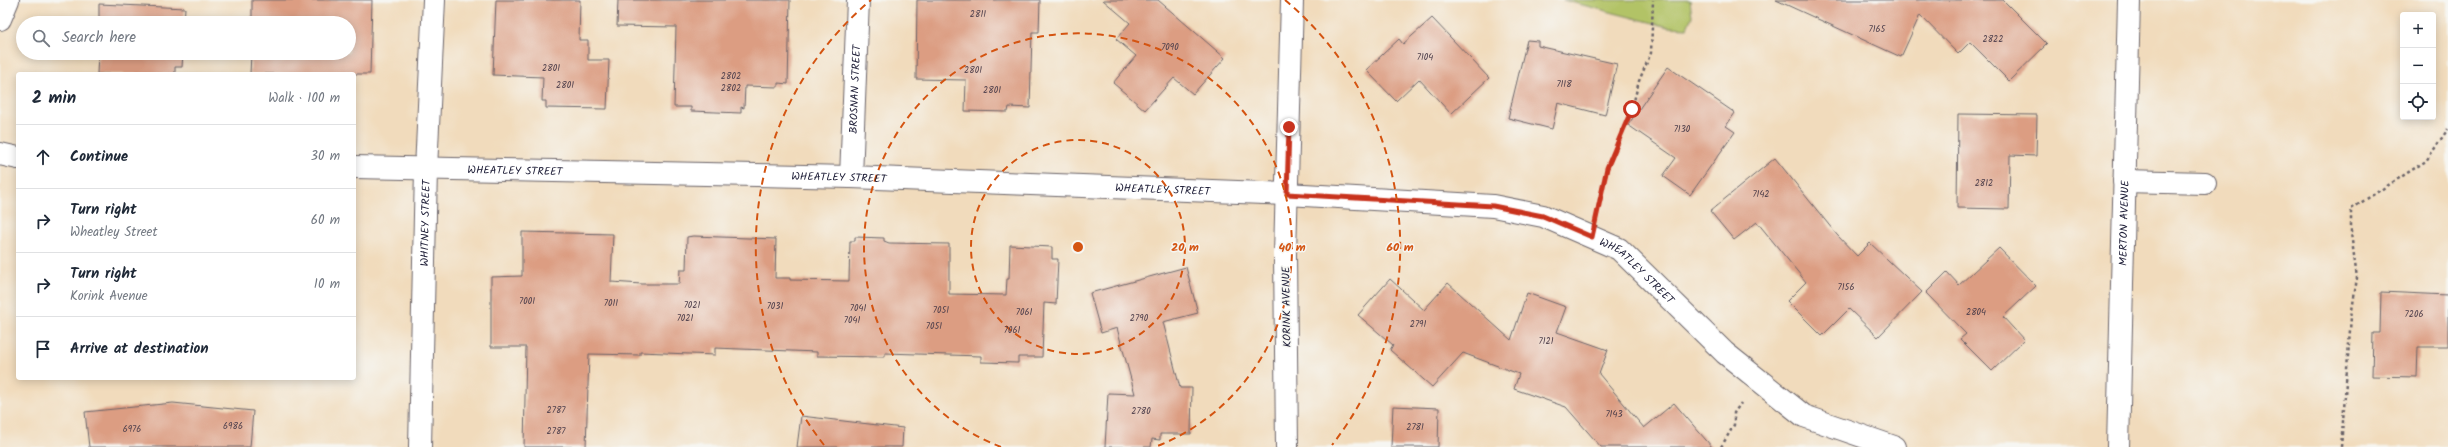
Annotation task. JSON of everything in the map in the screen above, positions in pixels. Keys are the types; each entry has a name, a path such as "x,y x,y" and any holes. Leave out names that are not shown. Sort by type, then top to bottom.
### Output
{"street":[{"path":"0,19 8,0"},
{"name":"WHITNEY STREET","path":"420,447 426,169 434,0"},
{"name":"BROSNAN STREET","path":"851,177 858,0"},
{"name":"KORINK AVENUE","path":"1287,447 1287,194 1292,0"},
{"name":"MERTON AVENUE","path":"2118,447 2129,0"},
{"path":"0,154 16,158"},
{"name":"WHEATLEY STREET","path":"356,167 851,177 1287,194 1493,206 1543,216 1619,249 1725,353 1804,416 1894,447"},
{"path":"2124,181 2205,183"}],"path":[{"path":"1592,237 1607,168 1632,109 1640,81 1651,53 1653,0"},
{"path":"2341,447 2351,317 2357,278 2351,232 2352,209 2426,161 2448,129"},
{"path":"1721,447 1734,424 1734,413 1758,379"}],"green space":[{"path":"1563,0 1690,0 1692,16 1687,28 1669,27"}],"building":[{"path":"252,0 372,0 370,74 356,74 356,72 250,72 251,60 356,60 356,16 252,16"},
{"path":"496,0 580,0 579,40 588,40 588,60 609,60 607,109 546,108 546,101 542,101 543,77 493,75"},
{"path":"618,0 790,0 788,84 778,83 778,87 745,86 744,108 741,107 741,113 691,111 691,107 674,107 676,27 617,26"},
{"path":"917,0 1040,0 1039,32 1032,32 1030,108 1009,107 1008,112 965,111 966,80 916,79"},
{"path":"1103,0 1158,0 1225,58 1193,94 1174,78 1145,110 1113,83 1136,56 1116,39 1130,23"},
{"path":"1776,0 2003,0 2047,44 2009,81 1970,42 1958,54 1920,15 1901,57"},
{"path":"99,4 185,8 184,16 99,16"},
{"path":"1432,18 1489,78 1451,114 1419,79 1396,101 1366,70 1399,39 1403,44"},
{"path":"1527,40 1538,41 1538,46 1617,64 1605,115 1558,103 1552,129 1508,118"},
{"path":"98,60 182,60 182,67 175,67 175,72 97,72"},
{"path":"1668,67 1735,113 1726,126 1735,132 1690,195 1663,176 1676,158 1628,125"},
{"path":"1958,114 2037,115 2036,156 2010,155 2009,209 1957,208"},
{"path":"1775,158 1837,235 1857,256 1870,243 1922,292 1878,337 1849,309 1822,336 1787,301 1806,282 1757,222 1734,240 1710,211"},
{"path":"522,232 613,234 611,282 642,284 679,284 680,270 686,270 687,237 693,236 776,239 775,278 790,278 790,280 849,281 850,241 855,241 855,237 884,238 884,241 889,243 949,244 949,294 1006,295 1007,279 1009,279 1010,245 1052,247 1052,259 1058,259 1056,304 1044,303 1042,357 1018,357 1018,363 981,362 981,356 885,353 885,357 817,356 817,352 715,348 715,355 640,352 640,355 589,354 586,447 524,447 526,347 491,347 491,277 522,276"},
{"path":"1999,248 2036,286 2003,317 2024,340 1992,371 1960,339 1966,334 1926,293 1947,272 1959,285"},
{"path":"1186,267 1198,313 1163,322 1180,388 1192,388 1191,434 1160,434 1160,440 1152,439 1151,447 1105,447 1108,393 1135,394 1117,328 1101,333 1090,293"},
{"path":"1390,279 1424,310 1448,283 1511,340 1527,293 1566,307 1557,332 1608,350 1599,374 1644,428 1674,403 1712,447 1601,447 1566,407 1514,389 1519,374 1463,353 1432,387 1390,350 1393,345 1358,315"},
{"path":"2381,292 2448,295 2448,347 2418,347 2417,377 2372,376 2373,333 2380,333"},
{"path":"173,403 253,411 250,447 89,447 85,412"},
{"path":"1393,406 1439,408 1438,447 1391,447"},
{"path":"801,416 903,428 902,447 797,447"}],"route":[{"path":"1289,127 1287,194 1493,206 1543,216 1592,237 1607,168 1632,109"}]}
